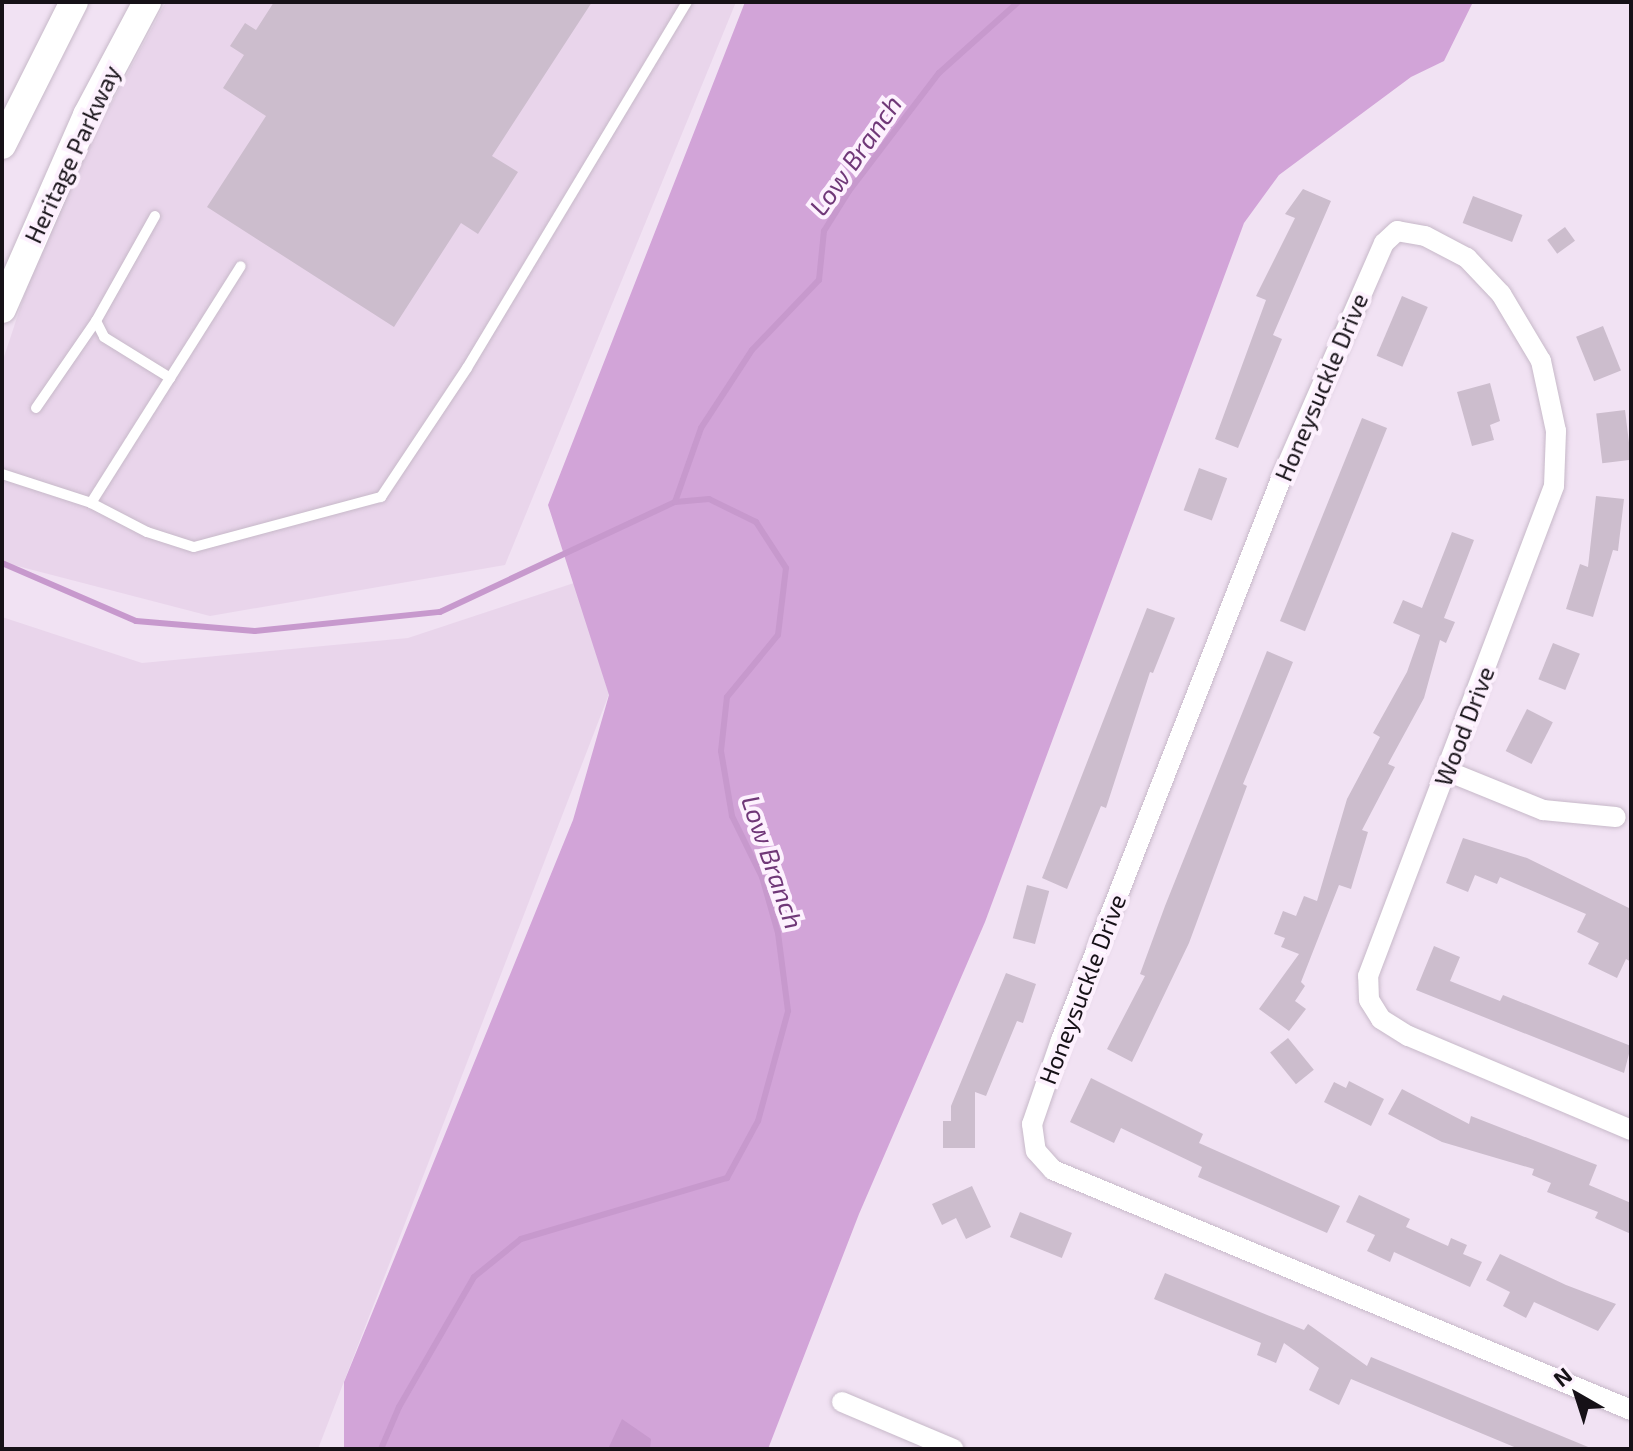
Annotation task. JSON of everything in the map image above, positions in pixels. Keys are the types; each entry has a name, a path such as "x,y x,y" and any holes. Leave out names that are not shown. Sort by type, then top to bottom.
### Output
{"main road":[{"path":"2,145 74,2"},
{"name":"Heritage Parkway","path":"2,309 87,115 147,2"}],"street":[{"name":"Wood Drive","path":"1397,231 1425,236 1467,258 1501,294 1541,361 1556,431 1554,486 1368,976 1369,1000 1381,1019 1408,1036 1631,1130"},
{"name":"Honeysuckle Drive","path":"1397,231 1384,243 1269,508 1061,1040 1032,1124 1036,1151 1053,1170 1631,1410"},
{"path":"1447,771 1543,810 1616,817"},
{"path":"842,1402 921,1443 953,1449"}],"lane":[{"path":"2,474 91,503 147,532 194,547 381,497 467,368 687,2"},
{"path":"36,408 96,321 155,216"},
{"path":"91,503 241,266"},
{"path":"96,321 104,337 170,378"}],"shaded area":[{"path":"166,2 736,2 505,565 210,616 2,562 2,363 50,218"},
{"path":"745,2 1473,2 1444,61 1411,77 1279,175 1244,223 985,922 859,1214 768,1449 344,1449 344,1382 573,820 609,695 548,505"},
{"path":"574,583 609,694 318,1449 2,1449 2,617 142,663 408,638"},
{"path":"622,1419 651,1439 650,1449 608,1449"}],"building":[{"path":"274,2 592,2 492,156 518,172 478,234 461,223 394,327 207,207 266,116 223,88 244,55 230,46 245,23 256,30"},
{"path":"1303,189 1331,201 1273,335 1282,339 1238,448 1215,439 1266,300 1256,296 1295,218 1285,214"},
{"path":"1473,196 1522,215 1512,242 1463,223"},
{"path":"1565,227 1575,241 1557,254 1547,240"},
{"path":"1402,296 1428,307 1402,367 1377,356"},
{"path":"1603,326 1621,371 1594,381 1576,337"},
{"path":"1490,383 1500,421 1490,425 1494,440 1472,446 1457,392"},
{"path":"1625,410 1631,460 1602,463 1596,414"},
{"path":"1362,418 1387,428 1305,631 1280,621"},
{"path":"1199,468 1227,478 1212,521 1184,510"},
{"path":"1596,496 1624,499 1618,551 1613,550 1593,617 1566,609 1580,564 1588,567"},
{"path":"1452,532 1474,540 1444,618 1455,622 1446,643 1440,640 1424,698 1388,764 1395,767 1362,830 1368,832 1351,889 1339,885 1301,982 1305,986 1295,1001 1306,1009 1289,1031 1259,1009 1299,954 1281,947 1285,938 1274,934 1283,911 1296,916 1304,896 1317,901 1347,799 1380,737 1373,733 1407,672 1420,635 1393,623 1403,600 1422,608"},
{"path":"1147,608 1175,618 1153,673 1150,672 1106,808 1101,806 1067,889 1042,878"},
{"path":"1553,643 1580,654 1565,690 1538,679"},
{"path":"1267,651 1293,662 1243,784 1247,786 1189,943 1132,1062 1107,1049 1145,976 1140,974 1165,906"},
{"path":"1527,709 1553,722 1532,764 1506,751"},
{"path":"1463,838 1527,858 1631,909 1631,962 1626,959 1617,978 1588,964 1599,943 1577,932 1586,914 1500,877 1497,884 1475,875 1468,892 1446,883"},
{"path":"1027,885 1049,891 1035,944 1013,938"},
{"path":"1434,946 1460,957 1450,981 1500,1001 1503,995 1631,1046 1624,1073 1416,990"},
{"path":"1006,973 1036,984 1023,1023 1017,1021 986,1096 975,1092 975,1148 943,1148 943,1121 951,1121 951,1106"},
{"path":"1288,1038 1314,1070 1296,1084 1270,1052"},
{"path":"1091,1078 1203,1134 1199,1143 1340,1206 1327,1233 1198,1177 1202,1167 1121,1128 1114,1143 1070,1122"},
{"path":"1349,1081 1384,1099 1371,1126 1324,1102 1334,1082 1346,1088"},
{"path":"1402,1089 1469,1124 1471,1116 1597,1165 1589,1185 1631,1203 1631,1234 1595,1218 1598,1212 1547,1192 1551,1183 1532,1175 1534,1169 1442,1142 1388,1114"},
{"path":"972,1186 991,1227 966,1239 956,1218 942,1225 932,1204"},
{"path":"1359,1195 1410,1219 1406,1227 1448,1246 1451,1238 1467,1245 1463,1254 1482,1262 1470,1287 1394,1252 1390,1262 1367,1251 1375,1235 1346,1222"},
{"path":"1020,1212 1072,1233 1062,1258 1010,1237"},
{"path":"1500,1254 1616,1304 1598,1331 1534,1302 1526,1318 1503,1306 1510,1292 1486,1280"},
{"path":"1165,1273 1304,1330 1308,1324 1367,1366 1371,1357 1593,1449 1519,1449 1351,1379 1339,1405 1309,1390 1319,1368 1284,1343 1276,1363 1257,1355 1261,1343 1154,1299"}],"waterway":[{"name":"Low Branch","path":"381,1449 399,1407 474,1277 521,1239 727,1178 758,1121 788,1011 778,933 762,877 732,816 721,751 727,697 778,635 786,568 756,522 709,499 675,502 701,428 752,350 819,280 824,231 849,191 939,73 1018,2"},
{"path":"2,563 136,621 255,631 440,612 675,502"}]}
